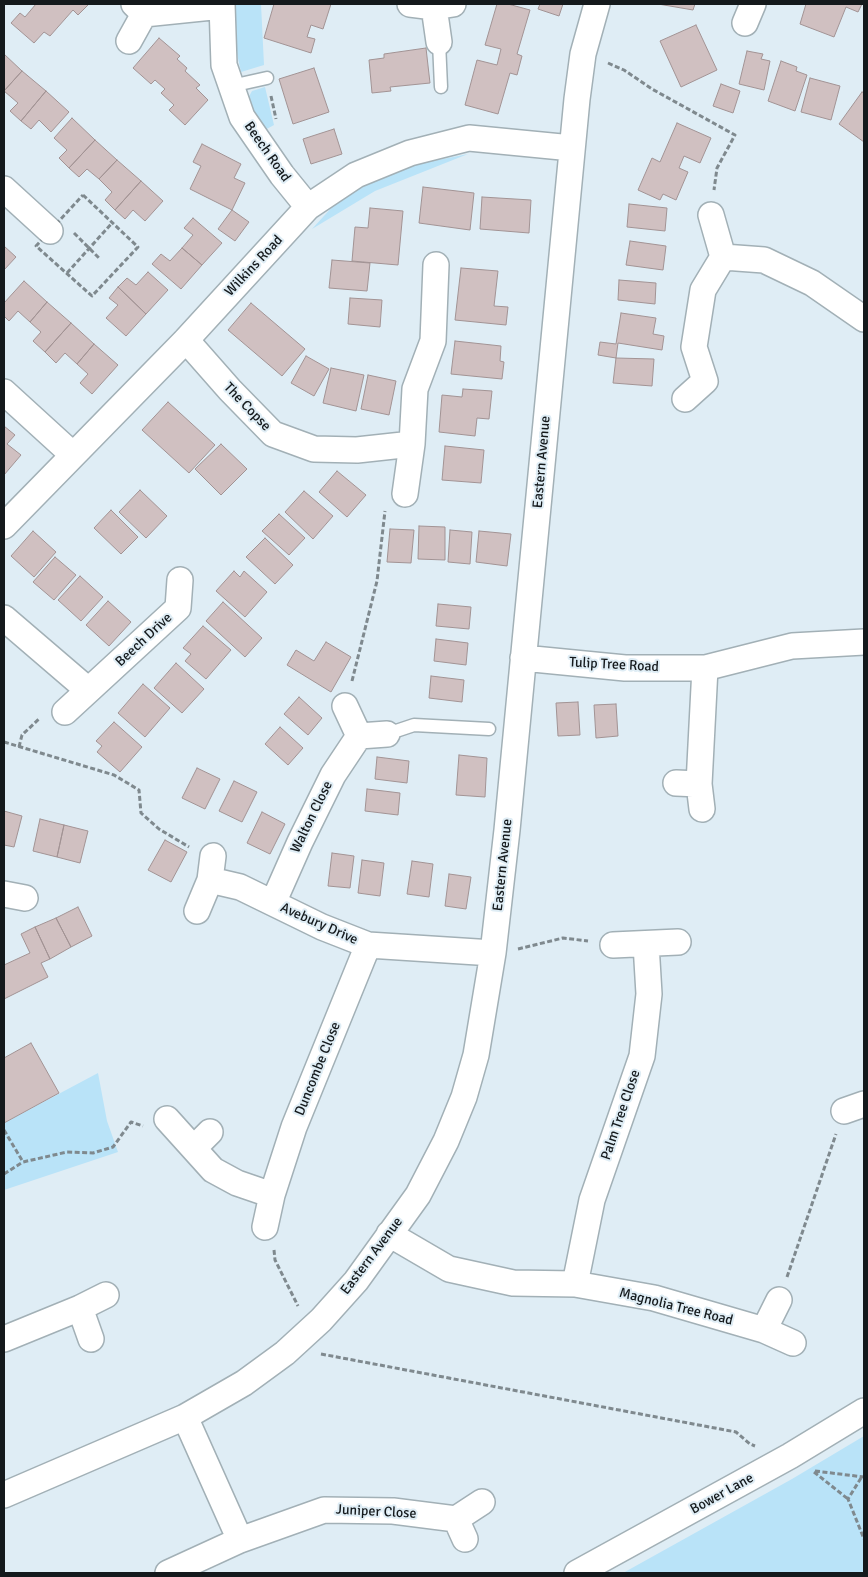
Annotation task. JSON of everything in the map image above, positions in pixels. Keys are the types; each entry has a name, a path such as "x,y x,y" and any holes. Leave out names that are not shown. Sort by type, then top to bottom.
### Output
{"street":[{"path":"410,4 444,6 439,42"},
{"name":"Eastern Avenue","path":"4,1495 185,1417 244,1382 285,1353 307,1334 356,1281 418,1195 446,1141 464,1096 476,1055 493,953 572,148 583,54 597,4"},
{"path":"129,41 139,9 222,5"},
{"name":"Beech Road","path":"222,5 224,65 242,117 282,175 308,207"},
{"name":"Wilkins Road","path":"4,526 72,454 186,340 308,207 356,176 410,153 469,138 572,148"},
{"path":"4,189 51,235"},
{"path":"685,399 705,381 694,347 703,290 722,257 711,215"},
{"path":"722,257 764,260 812,283 864,319"},
{"path":"405,494 412,444 415,389 433,341 423,296 436,264"},
{"name":"The Copse","path":"186,340 230,390 273,434 314,450 357,450 412,444"},
{"path":"4,392 72,454"},
{"name":"Beech Drive","path":"65,712 178,608 180,580"},
{"path":"4,618 88,690"},
{"name":"Tulip Tree Road","path":"523,658 624,668 705,668 792,646 864,642"},
{"path":"702,809 687,783 705,668"},
{"path":"345,706 359,736 387,734"},
{"name":"Walton Close","path":"274,903 300,842 333,775 359,736"},
{"path":"197,911 212,868"},
{"name":"Avebury Drive","path":"212,868 240,887 322,927 368,946 493,953"},
{"path":"613,944 678,942"},
{"name":"Palm Tree Close","path":"576,1284 592,1200 642,1056 649,994 646,944"},
{"name":"Duncombe Close","path":"265,1227 272,1194 294,1127 368,946"},
{"path":"188,1134 213,1170 237,1183 272,1194"},
{"name":"Magnolia Tree Road","path":"389,1234 449,1269 513,1282 576,1284 654,1298 764,1330 793,1343"},
{"path":"4,1339 80,1308 106,1294"},
{"path":"764,1330 779,1300"},
{"path":"80,1308 91,1339"},
{"name":"Bower Lane","path":"577,1573 790,1456 864,1411"},
{"path":"185,1417 240,1540"},
{"name":"Juniper Close","path":"168,1573 240,1540 324,1510 393,1510 461,1529 482,1502"}],"lane":[{"path":"439,42 441,88"},
{"path":"231,86 268,78"},
{"path":"387,734 414,725 489,729"}],"path":[{"path":"583,54 624,70 652,89 735,135 717,168 711,215"},
{"path":"51,235 67,273 92,296 138,247 83,196 72,207"},
{"path":"67,273 112,223"},
{"path":"51,235 90,248 99,258"},
{"path":"345,706 377,581 386,497 405,494"},
{"path":"19,747 22,735 46,713 65,712"},
{"path":"4,742 114,775 139,790 141,813 159,829 190,848 212,868"},
{"path":"493,953 563,938 613,944"},
{"path":"779,1300 854,1108"},
{"path":"4,1174 23,1162 67,1152 93,1153 113,1147 131,1122 153,1130 188,1134"},
{"path":"4,1130 23,1162"},
{"path":"265,1227 272,1238 275,1260 300,1310 315,1353 736,1432 750,1444 790,1456"},
{"path":"848,1499 863,1477 812,1470 848,1499 864,1538"}],"shaded area":[{"path":"234,4 261,4 264,65 241,72 234,40"},
{"path":"265,87 274,125 263,131 247,100 252,91"},
{"path":"468,154 375,191 312,229 334,205 356,186 398,168"},
{"path":"98,1073 107,1121 118,1152 4,1190 4,1123"},
{"path":"864,1436 864,1573 623,1573 792,1479"}],"building":[{"path":"36,4 89,4 78,15 73,10 50,36 44,32 34,43 11,23 20,13 25,17"},
{"path":"274,4 331,4 323,29 311,25 307,37 315,39 311,53 264,38"},
{"path":"497,4 508,4 530,10 517,54 522,56 517,75 510,73 498,114 465,105 477,60 497,65 501,49 485,45"},
{"path":"540,4 563,4 559,16 538,9"},
{"path":"658,4 695,4 693,10"},
{"path":"806,4 862,4 858,12 846,7 834,37 800,24"},
{"path":"696,25 717,70 681,87 660,41"},
{"path":"159,38 180,56 177,59 187,68 185,71 200,85 196,88 208,100 185,125 169,110 174,105 161,93 165,89 155,80 151,84 133,68"},
{"path":"426,48 430,83 390,87 391,91 372,93 369,60 384,58 384,54"},
{"path":"747,51 763,54 761,59 770,61 764,90 739,84"},
{"path":"4,54 22,71 4,91"},
{"path":"781,61 797,67 796,71 807,75 795,111 768,101"},
{"path":"314,68 329,112 293,124 279,79"},
{"path":"22,71 46,91 21,121 10,111 18,103 4,91"},
{"path":"810,78 840,86 831,120 801,112"},
{"path":"721,84 740,91 733,113 713,106"},
{"path":"46,91 69,112 51,132 39,120 31,129 21,121"},
{"path":"862,92 864,93 864,142 839,124"},
{"path":"72,118 95,140 69,168 59,158 67,150 54,138"},
{"path":"677,123 711,138 700,163 684,156 679,168 688,172 676,200 663,194 660,200 638,190 652,158 660,162"},
{"path":"334,129 342,154 311,164 303,139"},
{"path":"95,140 117,160 99,179 87,169 79,177 69,168"},
{"path":"202,144 241,164 234,178 245,183 232,210 190,189 201,166 193,162"},
{"path":"117,160 141,181 115,210 105,200 112,192 99,179"},
{"path":"141,181 163,201 145,221 133,210 125,219 115,210"},
{"path":"423,187 474,193 470,230 419,223"},
{"path":"482,197 531,200 529,233 480,229"},
{"path":"629,204 667,208 665,231 627,227"},
{"path":"370,208 403,211 398,265 352,261 355,227 368,228"},
{"path":"232,210 249,222 235,241 218,229"},
{"path":"193,218 222,243 202,265 182,248 193,235 184,228"},
{"path":"630,241 666,246 663,270 626,265"},
{"path":"4,246 16,257 4,270"},
{"path":"182,248 202,265 181,289 152,264 161,254 170,261"},
{"path":"332,260 370,263 367,291 329,288"},
{"path":"461,268 498,271 494,306 508,307 506,325 455,320"},
{"path":"148,272 168,290 146,314 118,287 127,278 136,285"},
{"path":"619,280 656,283 655,304 618,300"},
{"path":"24,281 47,302 30,322 18,311 9,321 4,316 4,303"},
{"path":"118,287 146,314 126,336 106,318 118,305 109,298"},
{"path":"350,298 382,300 380,327 348,324"},
{"path":"47,302 71,323 45,352 33,341 41,332 30,322"},
{"path":"251,303 305,349 282,376 228,330"},
{"path":"621,313 656,318 653,334 664,336 662,350 618,343 616,358 598,355 600,342 616,344"},
{"path":"71,323 94,344 77,364 65,353 56,363 45,352"},
{"path":"455,341 501,346 500,361 504,362 502,379 451,374"},
{"path":"94,344 118,365 92,394 80,383 88,374 77,364"},
{"path":"306,356 329,369 314,396 291,383"},
{"path":"616,358 654,359 652,386 613,383"},
{"path":"331,368 364,375 356,411 323,403"},
{"path":"368,375 396,381 389,415 361,409"},
{"path":"463,389 492,391 489,419 477,418 475,436 439,432 442,395 462,397"},
{"path":"168,402 215,445 189,473 142,430"},
{"path":"4,426 15,435 7,444 21,455 4,475"},
{"path":"221,444 247,469 221,495 195,469"},
{"path":"445,446 484,450 481,483 442,480"},
{"path":"337,471 366,495 347,517 319,492"},
{"path":"140,490 167,516 146,538 119,512"},
{"path":"304,491 333,516 313,539 285,512"},
{"path":"111,510 138,537 121,554 94,528"},
{"path":"279,514 305,538 289,555 262,531"},
{"path":"419,526 445,527 445,560 418,559"},
{"path":"390,529 414,530 411,563 387,562"},
{"path":"450,530 472,532 470,564 448,562"},
{"path":"33,531 56,552 34,577 11,556"},
{"path":"479,531 511,534 507,566 476,562"},
{"path":"265,538 293,565 275,584 246,557"},
{"path":"55,557 76,575 54,600 33,582"},
{"path":"234,571 240,577 244,571 267,592 245,617 216,591"},
{"path":"80,576 103,597 81,621 58,600"},
{"path":"108,601 131,622 109,646 86,625"},
{"path":"223,602 262,638 245,657 206,621"},
{"path":"438,604 471,607 469,629 436,626"},
{"path":"203,626 231,650 206,679 185,661 191,654 183,648"},
{"path":"436,639 468,643 466,665 434,661"},
{"path":"326,642 351,657 331,692 287,665 296,650 314,661"},
{"path":"176,663 204,689 182,713 154,688"},
{"path":"431,676 464,680 462,702 429,698"},
{"path":"143,684 170,708 145,737 118,713"},
{"path":"299,697 322,718 308,735 284,714"},
{"path":"578,702 580,735 558,736 556,703"},
{"path":"616,704 618,736 596,738 594,705"},
{"path":"114,722 142,747 120,772 97,752 102,746 96,741"},
{"path":"280,727 303,748 288,765 265,744"},
{"path":"459,755 487,758 485,797 456,795"},
{"path":"377,757 409,761 407,783 375,779"},
{"path":"197,768 220,779 205,809 182,798"},
{"path":"234,781 257,792 242,822 219,811"},
{"path":"367,789 400,793 398,815 365,811"},
{"path":"4,811 22,816 14,847 4,845"},
{"path":"262,812 285,824 270,854 247,843"},
{"path":"40,819 64,825 57,857 33,851"},
{"path":"64,825 88,831 80,863 57,857"},
{"path":"165,840 187,852 171,882 148,870"},
{"path":"332,853 354,856 350,888 328,886"},
{"path":"362,860 384,863 380,896 358,893"},
{"path":"412,861 433,864 429,897 407,894"},
{"path":"449,874 471,877 466,909 445,906"},
{"path":"78,907 92,936 71,947 56,918"},
{"path":"56,918 71,947 50,959 35,927"},
{"path":"35,927 50,959 41,963 48,977 4,999 4,965 30,953 21,934"},
{"path":"31,1043 59,1093 4,1123 4,1058"}]}
